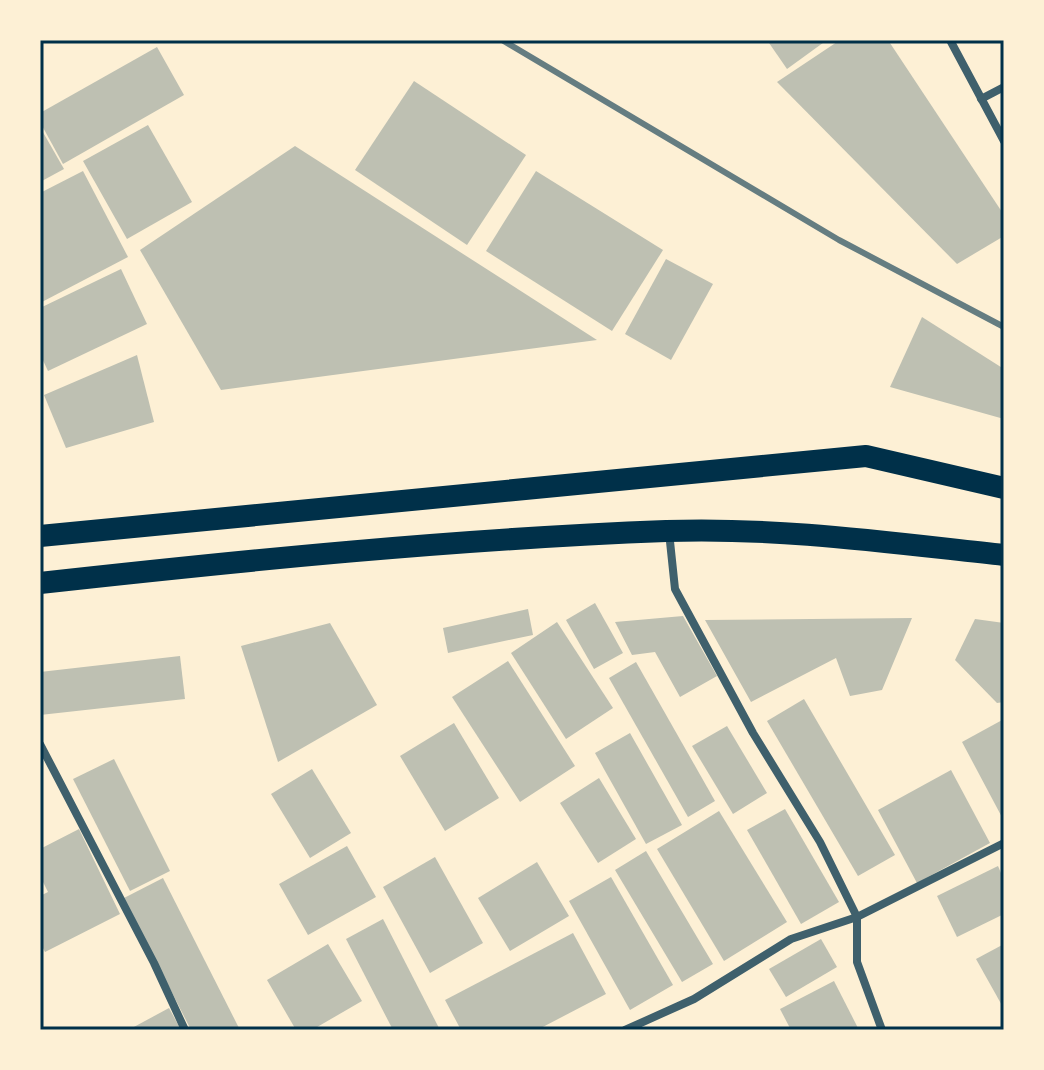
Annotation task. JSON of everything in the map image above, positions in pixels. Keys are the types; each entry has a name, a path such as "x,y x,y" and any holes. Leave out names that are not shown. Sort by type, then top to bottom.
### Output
{"highway":[{"path":"40,536 866,456 1004,488"},
{"path":"40,583 272,558 668,531 804,535 1004,555"}],"street":[{"path":"950,40 1004,141"},
{"path":"981,99 1004,87"},
{"path":"668,531 675,589 753,733 820,842 857,917 857,962 882,1030"},
{"path":"40,744 185,1030"},
{"path":"625,1030 694,999 791,939 857,917 1004,843"}],"building":[{"path":"767,40 827,40 787,69"},
{"path":"840,40 888,40 1004,215 1004,236 957,264 777,82"},
{"path":"157,47 184,95 63,164 40,122 40,113"},
{"path":"414,81 526,155 467,245 355,170"},
{"path":"148,125 192,202 127,239 83,161"},
{"path":"40,127 64,169 40,182"},
{"path":"295,146 597,340 221,390 140,250"},
{"path":"83,171 128,257 40,303 40,193"},
{"path":"536,171 663,250 612,331 486,251"},
{"path":"666,259 713,284 671,360 625,334"},
{"path":"121,269 147,324 48,371 40,354 40,308"},
{"path":"922,317 1004,369 1004,419 890,387"},
{"path":"137,355 154,422 66,448 44,395"},
{"path":"595,603 623,653 594,669 566,620"},
{"path":"528,609 533,635 448,653 443,628"},
{"path":"683,616 717,676 680,697 655,652 632,655 615,622"},
{"path":"912,618 882,690 850,696 836,658 751,702 705,620"},
{"path":"975,619 1004,623 1004,702 997,703 955,660"},
{"path":"557,622 613,708 566,739 511,653"},
{"path":"330,623 377,705 278,762 241,646"},
{"path":"180,656 185,699 40,715 40,672"},
{"path":"508,661 575,766 520,802 452,697"},
{"path":"636,662 715,801 688,817 609,678"},
{"path":"804,699 895,855 858,876 767,721"},
{"path":"1004,719 1004,821 962,742"},
{"path":"454,723 499,798 445,831 400,756"},
{"path":"727,726 767,793 733,814 692,746"},
{"path":"630,733 682,825 646,844 595,753"},
{"path":"114,759 170,871 130,891 73,779"},
{"path":"312,769 351,833 310,858 271,794"},
{"path":"951,770 990,843 917,883 878,810"},
{"path":"599,778 636,839 598,863 560,803"},
{"path":"785,809 839,902 801,924 747,830"},
{"path":"719,811 787,922 724,961 657,849"},
{"path":"79,829 120,914 45,952 40,942 40,896 48,892 40,876 40,849"},
{"path":"347,846 376,897 308,935 279,884"},
{"path":"646,851 713,964 682,982 615,870"},
{"path":"435,857 483,943 430,973 383,887"},
{"path":"537,862 569,916 510,951 478,898"},
{"path":"998,866 1004,880 1004,914 957,937 937,896"},
{"path":"611,877 673,985 630,1010 569,901"},
{"path":"163,878 240,1030 191,1030 124,898"},
{"path":"383,919 440,1030 393,1030 346,939"},
{"path":"573,933 606,994 537,1030 461,1030 445,1000"},
{"path":"821,939 837,967 786,997 769,969"},
{"path":"328,944 362,1001 312,1030 296,1030 267,980"},
{"path":"1004,944 1004,1009 976,959"},
{"path":"834,981 859,1030 791,1030 780,1009"},
{"path":"169,1008 181,1030 133,1030 132,1028"}],"railway":[{"path":"502,40 839,240 1004,327"}]}
